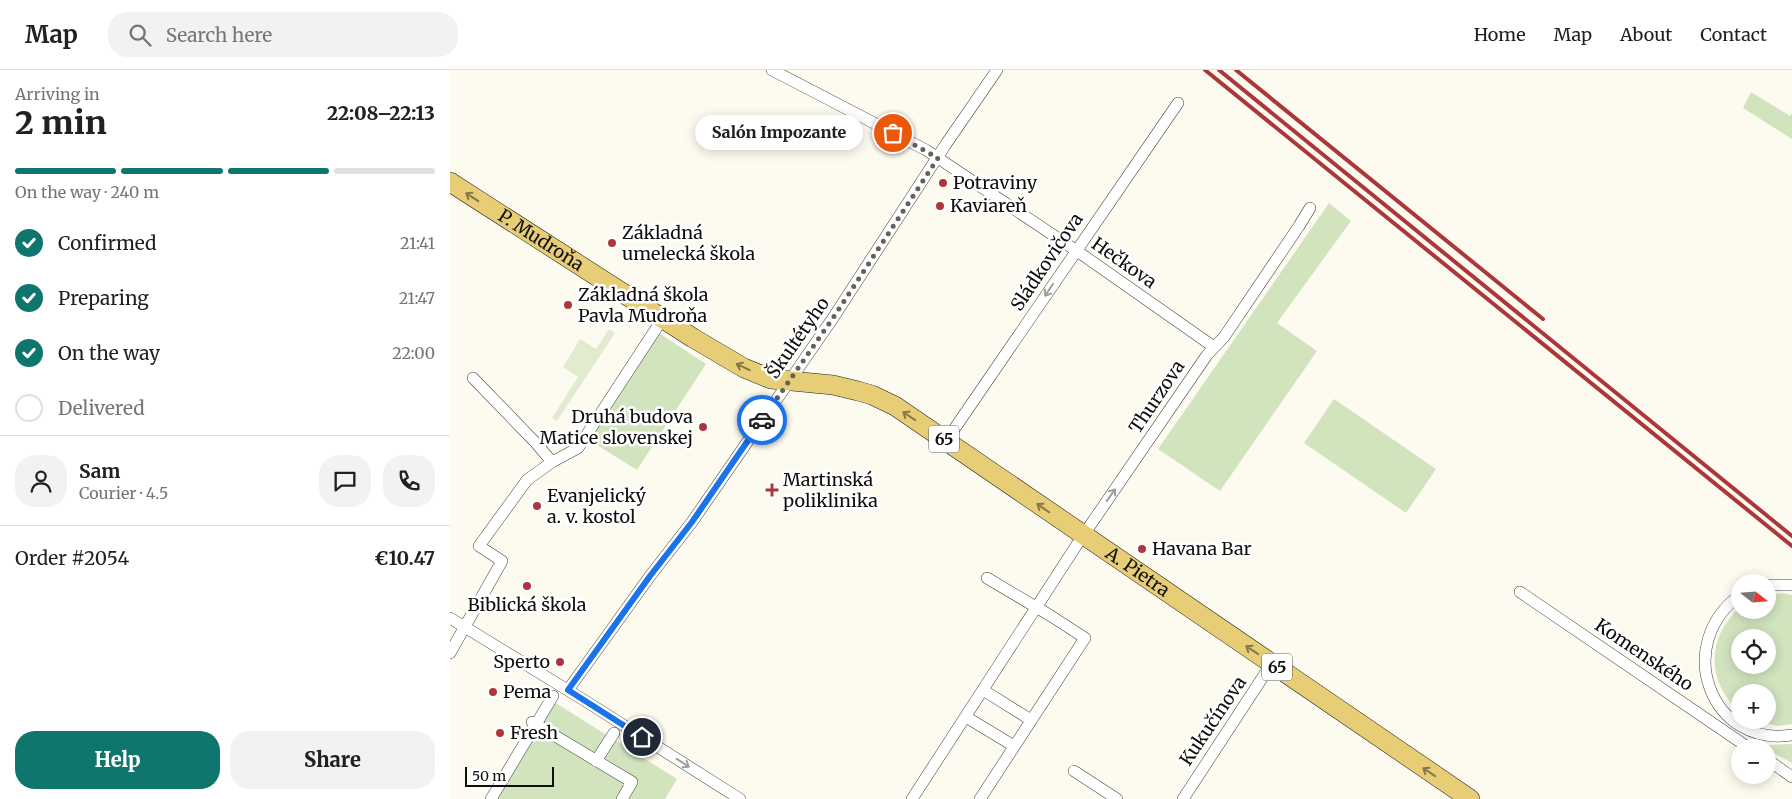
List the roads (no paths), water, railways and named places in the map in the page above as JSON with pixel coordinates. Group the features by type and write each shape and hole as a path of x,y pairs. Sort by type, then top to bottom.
{"main road":[{"name":"P. Mudroňa","path":"450,182 717,353 744,368 771,378 789,381"},
{"name":"A. Pietra","path":"789,381 833,385 872,395 895,406 1470,799"}],"street":[{"name":"Hečkova","path":"772,70 938,158 1077,251 1214,347"},
{"name":"Škultétyho","path":"568,690 650,576 692,522 833,318 996,71"},
{"name":"Sládkovičova","path":"946,441 1178,103"},
{"name":"Thurzova","path":"912,799 1084,535 1214,347 1224,337 1310,208"},
{"path":"450,653 502,561 479,546 527,480 552,462 578,448 663,318"},
{"path":"473,378 552,462"},
{"path":"980,799 1085,638 988,578"},
{"path":"1776,585 1792,585"},
{"name":"Komenského","path":"1520,592 1735,739"},
{"path":"1731,602 1718,616 1706,641 1704,655 1705,672 1709,688 1724,712 1745,727 1758,733 1772,736 1792,735"},
{"path":"450,618 740,799"},
{"name":"Kukučínova","path":"1182,799 1272,663"},
{"path":"983,690 1031,720"},
{"path":"492,799 534,723 553,696"},
{"path":"966,717 1014,746"},
{"path":"534,723 632,782 622,799"},
{"path":"596,761 614,733"},
{"path":"1776,766 1792,777"},
{"path":"1074,771 1116,799"}],"railway":[{"path":"1205,70 1792,546"},
{"path":"1219,70 1792,536"},
{"path":"1236,70 1543,319"}],"place":[{"name":"Salón Impozante","path":"893,133"},
{"name":"Potraviny","path":"943,183"},
{"name":"Kaviareň","path":"940,206"},
{"name":"Základná umelecká škola","path":"612,243"},
{"name":"Základná škola Pavla Mudroňa","path":"568,305"},
{"name":"Druhá budova Matice slovenskej","path":"703,427"},
{"name":"Martinská poliklinika","path":"772,490"},
{"name":"Evanjelický a. v. kostol","path":"537,506"},
{"name":"Havana Bar","path":"1142,549"},
{"name":"Biblická škola","path":"527,586"},
{"name":"Sperto","path":"560,662"},
{"name":"Pema","path":"493,692"},
{"name":"Fresh","path":"500,733"}]}
